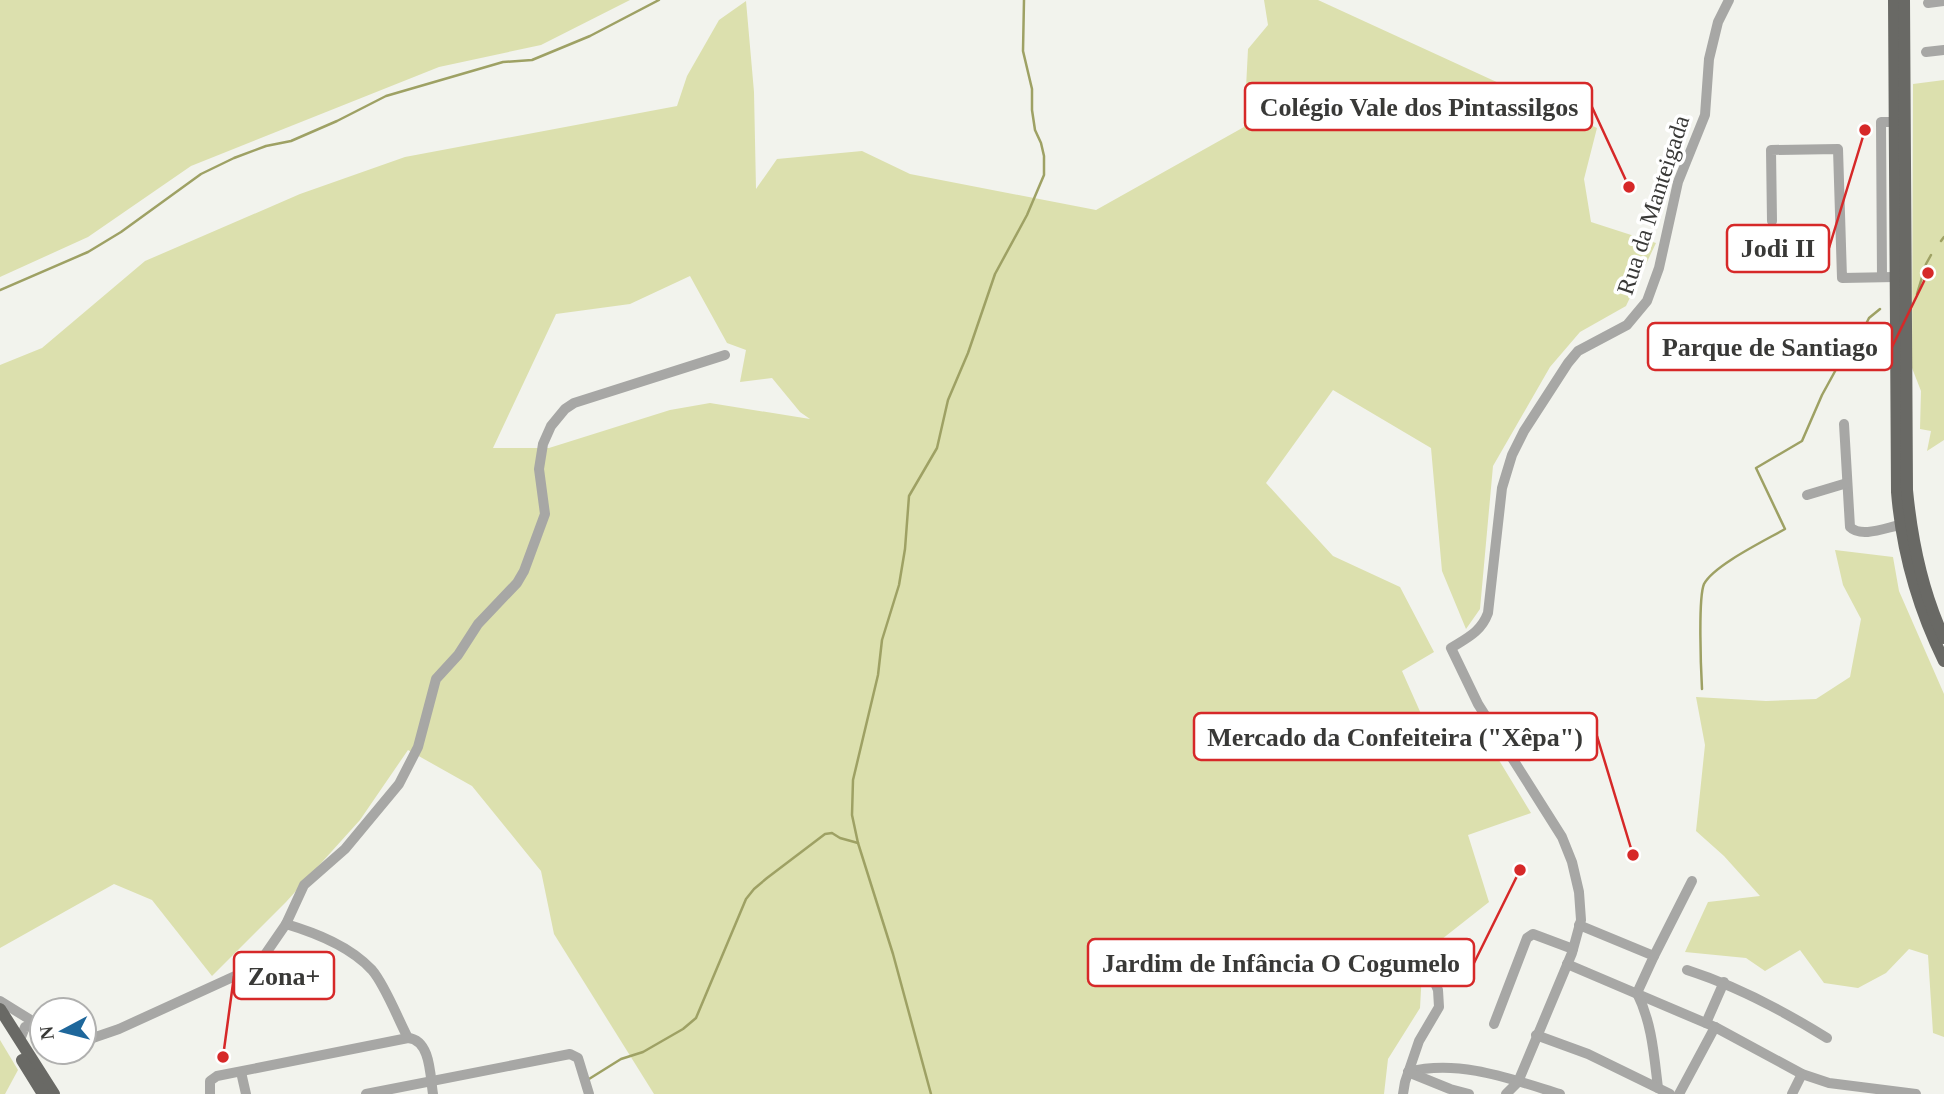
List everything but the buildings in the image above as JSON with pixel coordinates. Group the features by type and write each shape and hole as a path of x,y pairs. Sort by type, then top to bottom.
{"main road":[{"path":"1894,0 1894,122 1888,277 1899,525 1913,589 1944,661"},
{"path":"1904,0 1907,490 1916,556 1944,638"},
{"path":"0,1009 54,1094"},
{"path":"0,1024 43,1094"}],"street":[{"name":"Rua da Manteigada","path":"1579,925 1579,892 1572,862 1562,837 1478,704 1451,648 1477,632 1488,613 1502,488 1512,455 1524,431 1578,351 1626,325 1647,301 1659,268 1678,183 1705,115 1709,59 1718,22 1729,0"},
{"path":"1928,2 1944,1"},
{"path":"1926,52 1944,50"},
{"path":"1772,221 1771,150 1838,149 1842,278 1888,277"},
{"path":"98,1036 246,971 264,956 286,924 304,885 345,849 399,784 418,747 436,679 458,655 478,624 517,583 524,571 545,514 545,498 539,469 543,444 551,426 565,409 574,403 725,355"},
{"path":"1844,424 1849,523 1852,529 1861,532 1899,525"},
{"path":"1807,495 1847,483"},
{"path":"1658,1088 1648,1020 1637,993 1692,881"},
{"path":"286,924 331,941 356,956 373,972 408,1038"},
{"path":"1506,1094 1518,1082 1573,949 1579,925 1654,956"},
{"path":"1494,1024 1527,939 1533,934 1573,949"},
{"path":"1403,1094 1419,1041 1439,1007 1438,990 1428,967 1408,954"},
{"path":"1567,964 1711,1025 1802,1074 1829,1083 1916,1094"},
{"path":"1687,970 1724,982 1783,1011 1827,1038"},
{"path":"1679,1094 1711,1025 1724,982"},
{"path":"0,1001 26,1022 20,1040"},
{"path":"1536,1035 1588,1054 1670,1094"},
{"path":"210,1094 209,1085 212,1079 408,1038 414,1038 422,1044 433,1094"},
{"path":"366,1094 573,1054 580,1064 589,1094"},
{"path":"1408,1072 1433,1066 1463,1068 1560,1094"},
{"path":"1457,1091 1447,1082 1447,1076 1450,1072 1463,1068"},
{"path":"241,1072 246,1094"},
{"path":"1408,1072 1469,1094"},
{"path":"1792,1094 1802,1074"}],"green space":[{"path":"0,0 630,0 541,45 439,67 191,166 88,237 0,277"},
{"path":"1264,0 1318,0 1597,128 1584,179 1591,222 1656,243 1626,306 1580,332 1550,367 1493,466 1480,609 1466,629 1442,571 1431,448 1333,390 1266,483 1333,556 1400,587 1434,652 1402,671 1442,761 1488,742 1531,813 1468,835 1489,902 1423,954 1420,1008 1388,1059 1384,1094 654,1094 554,934 541,871 472,786 408,750 360,820 286,902 212,976 152,900 114,884 0,948 0,365 42,348 145,261 300,194 405,157 677,106 687,76 719,20 746,1 754,92 756,189 777,159 862,151 910,174 1096,210 1244,127 1248,49 1268,25","holes":["690,276 727,343 746,350 740,382 772,378 800,412 810,419 710,403 670,410 549,448 493,448 556,314 630,304"]},
{"path":"1944,80 1944,440 1927,451 1931,431 1920,429 1921,391 1912,368 1913,84"},
{"path":"1835,550 1893,557 1899,591 1944,694 1944,1037 1933,1033 1928,955 1909,949 1886,973 1858,988 1824,983 1800,950 1765,971 1746,958 1685,952 1708,902 1760,896 1724,856 1696,831 1705,745 1696,697 1766,701 1816,699 1850,677 1861,619 1843,585"},
{"path":"0,1040 18,1070 5,1094 0,1094"}],"waterway":[{"path":"0,290 88,252 121,232 201,174 234,158 266,146 291,141 386,96 503,62 532,60 590,36 659,0"},
{"path":"931,1094 893,954 858,843 852,815 853,780 878,675 882,640 899,585 909,496 937,448 948,400 968,353 995,274 1027,215 1044,175 1044,156 1035,130 1032,89 1023,51 1024,0"},
{"path":"1941,241 1944,237"},
{"path":"1917,294 1931,255"},
{"path":"1702,689 1700,619 1704,584 1729,561 1785,529 1756,468 1802,441 1839,364 1854,348 1869,318 1880,309"},
{"path":"589,1079 621,1059 643,1052 683,1029 696,1018 746,899 754,889 825,834 832,833 858,843"}],"place":[{"name":"Jodi II","path":"1865,130"},
{"name":"Colégio Vale dos Pintassilgos","path":"1629,187"},
{"name":"Parque de Santiago","path":"1928,273"},
{"name":"Mercado da Confeiteira (\"Xêpa\")","path":"1633,855"},
{"name":"Jardim de Infância O Cogumelo","path":"1520,870"},
{"name":"Zona+","path":"223,1057"}]}
